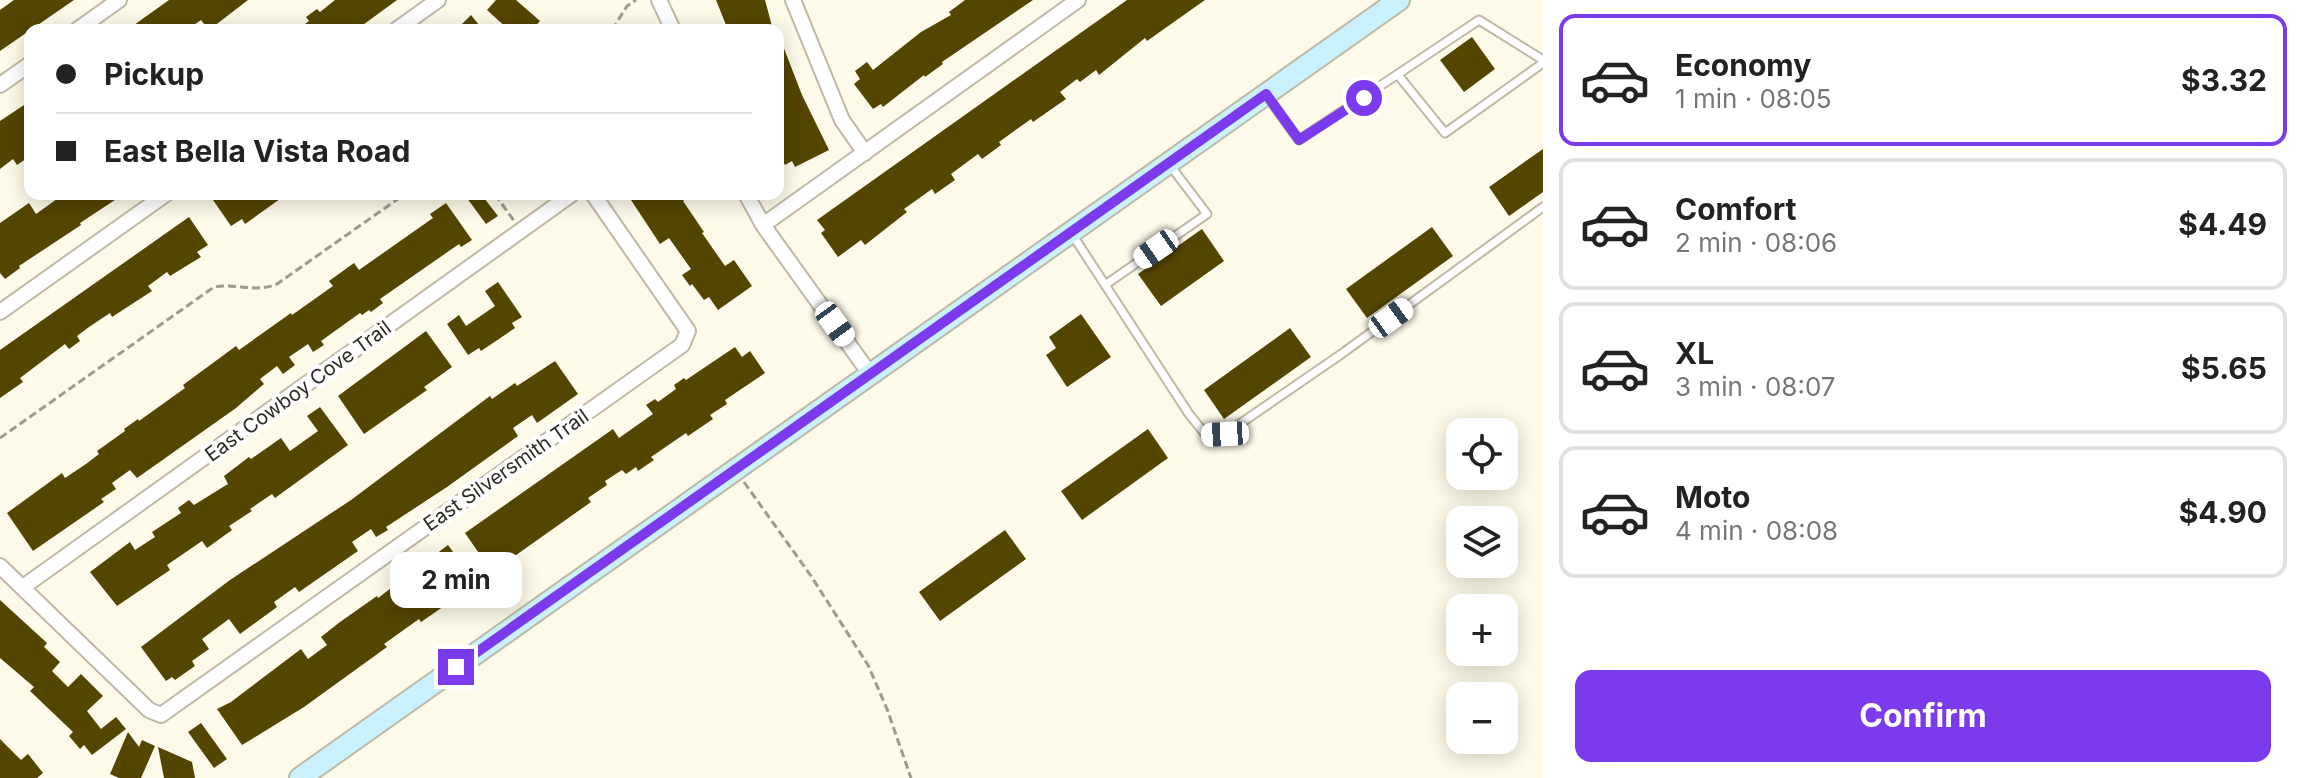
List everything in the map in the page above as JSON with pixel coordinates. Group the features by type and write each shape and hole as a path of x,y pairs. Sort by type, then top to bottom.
{"street":[{"path":"85,24 119,0"},
{"path":"404,24 438,0"},
{"path":"659,0 670,24"},
{"path":"793,0 842,120 865,153"},
{"path":"763,225 1078,0"},
{"path":"300,778 1399,0"},
{"path":"0,85 24,68"},
{"path":"0,312 158,200"},
{"name":"East Cowboy Cove Trail","path":"23,587 564,200"},
{"name":"East Silversmith Trail","path":"23,587 149,710 161,715 682,345 688,331 597,200"},
{"path":"749,200 763,225 870,374"},
{"path":"0,566 23,587"}],"lane":[{"path":"1266,94 1299,140 1479,20 1543,61 1445,133 1398,75"},
{"path":"1105,285 1207,214 1169,163"},
{"path":"1071,232 1189,414 1206,435 1225,434 1340,355 1543,207"}],"path":[{"path":"616,24 627,6 636,0"},
{"path":"0,438 214,287 226,285 258,289 277,284 396,200"},
{"path":"499,200 521,231"},
{"path":"735,470 811,576 868,665 911,778"}],"building":[{"path":"14,0 74,0 39,24 24,24 24,34 0,51 0,10"},
{"path":"169,0 248,0 217,24 204,24 201,20 195,24 135,24"},
{"path":"335,0 397,0 364,24 305,24 309,21 306,17 317,9 320,12"},
{"path":"496,0 516,0 540,21 537,24 502,24 487,10"},
{"path":"716,0 765,0 771,24 726,24"},
{"path":"965,0 1033,0 883,107 881,104 873,109 854,84 860,79 855,71 867,62 873,70 921,32 951,15 949,12"},
{"path":"1127,0 1205,0 1147,41 1145,38 1099,75 1096,70 1080,82 1077,79 1060,92 1066,99 1033,122 1031,119 999,142 1001,145 982,159 978,154 951,174 955,180 935,194 932,189 904,209 907,212 865,245 861,240 838,257 821,233 825,230 817,220"},
{"path":"471,15 478,24 462,24"},
{"path":"1472,37 1495,69 1464,92 1440,60"},
{"path":"784,48 829,150 795,167 792,161 785,165"},
{"path":"24,105 24,160 17,165 13,159 0,169 0,121"},
{"path":"1543,149 1543,192 1509,216 1489,187"},
{"path":"56,200 115,200 5,279 0,273 0,223 29,203 36,214"},
{"path":"213,200 279,200 245,224 242,219 231,226"},
{"path":"468,200 486,200 498,216 486,224"},
{"path":"631,200 684,200 725,266 734,260 752,286 718,310 709,297 704,300 682,275 691,269 669,238 660,244"},
{"path":"446,203 472,240 461,247 459,244 380,299 383,303 371,312 360,313 321,341 324,345 313,352 308,344 289,357 295,365 283,374 277,366 260,379 264,384 236,408 137,478 130,470 112,483 116,489 101,499 104,502 33,551 7,513 62,473 65,478 86,464 124,429 185,388 183,385 236,346 239,350 292,315 333,286 329,281 354,263 359,270 433,218 430,214"},
{"path":"189,217 208,245 197,252 201,257 170,276 167,272 148,286 152,291 112,317 110,313 89,327 77,336 80,341 69,349 65,344 20,378 23,382 0,398 0,350"},
{"path":"1432,227 1453,256 1367,318 1346,289"},
{"path":"1202,229 1224,261 1161,306 1138,274"},
{"path":"498,282 522,317 512,323 515,328 481,351 479,348 468,355 447,324 459,315 466,326 495,306 485,291"},
{"path":"1081,314 1111,357 1067,387 1046,355 1056,348 1049,337"},
{"path":"1290,328 1311,357 1224,419 1204,390"},
{"path":"426,331 452,367 424,387 427,390 364,434 338,396"},
{"path":"735,347 742,357 750,351 765,373 725,400 727,404 710,415 713,419 651,457 654,460 638,471 636,467 626,474 622,470 605,481 607,485 588,498 591,502 492,572 465,533 613,429 619,438 653,414 646,405 655,399 658,402 676,389 674,385"},
{"path":"555,361 578,394 537,423 532,415 513,428 518,436 386,527 388,530 376,537 371,529 352,542 358,551 299,592 295,587 274,602 277,607 240,634 229,619 202,639 209,649 192,661 195,666 175,680 172,677 166,681 141,647 230,580 351,500 490,396 492,399 515,383 517,386"},
{"path":"320,407 348,445 275,498 272,494 250,509 252,511 229,526 232,530 207,548 202,541 167,565 170,570 117,606 90,572 130,542 135,550 155,537 152,532 181,513 178,508 189,500 194,505 228,484 224,476 249,457 251,459 281,438 290,451 318,431 307,416"},
{"path":"1148,429 1168,458 1082,520 1061,491"},
{"path":"1005,530 1026,559 940,621 919,592"},
{"path":"448,545 476,584 384,644 387,647 304,707 242,745 217,709 231,702 301,649 308,659 327,645 321,637"},
{"path":"0,600 47,643 44,647 60,662 52,671 68,687 81,674 103,696 87,711 101,729 116,717 126,729 92,755 84,745 80,749 69,736 73,732 30,691 34,687 0,658"},
{"path":"201,723 227,759 214,768 188,732"},
{"path":"128,732 139,747 142,740 155,746 141,778 119,778 110,774"},
{"path":"0,739 21,760 28,754 43,773 37,778 0,778"},
{"path":"158,747 192,762 195,778 164,778"}],"route":[{"path":"456,667 1266,94 1299,140 1364,98"}]}
